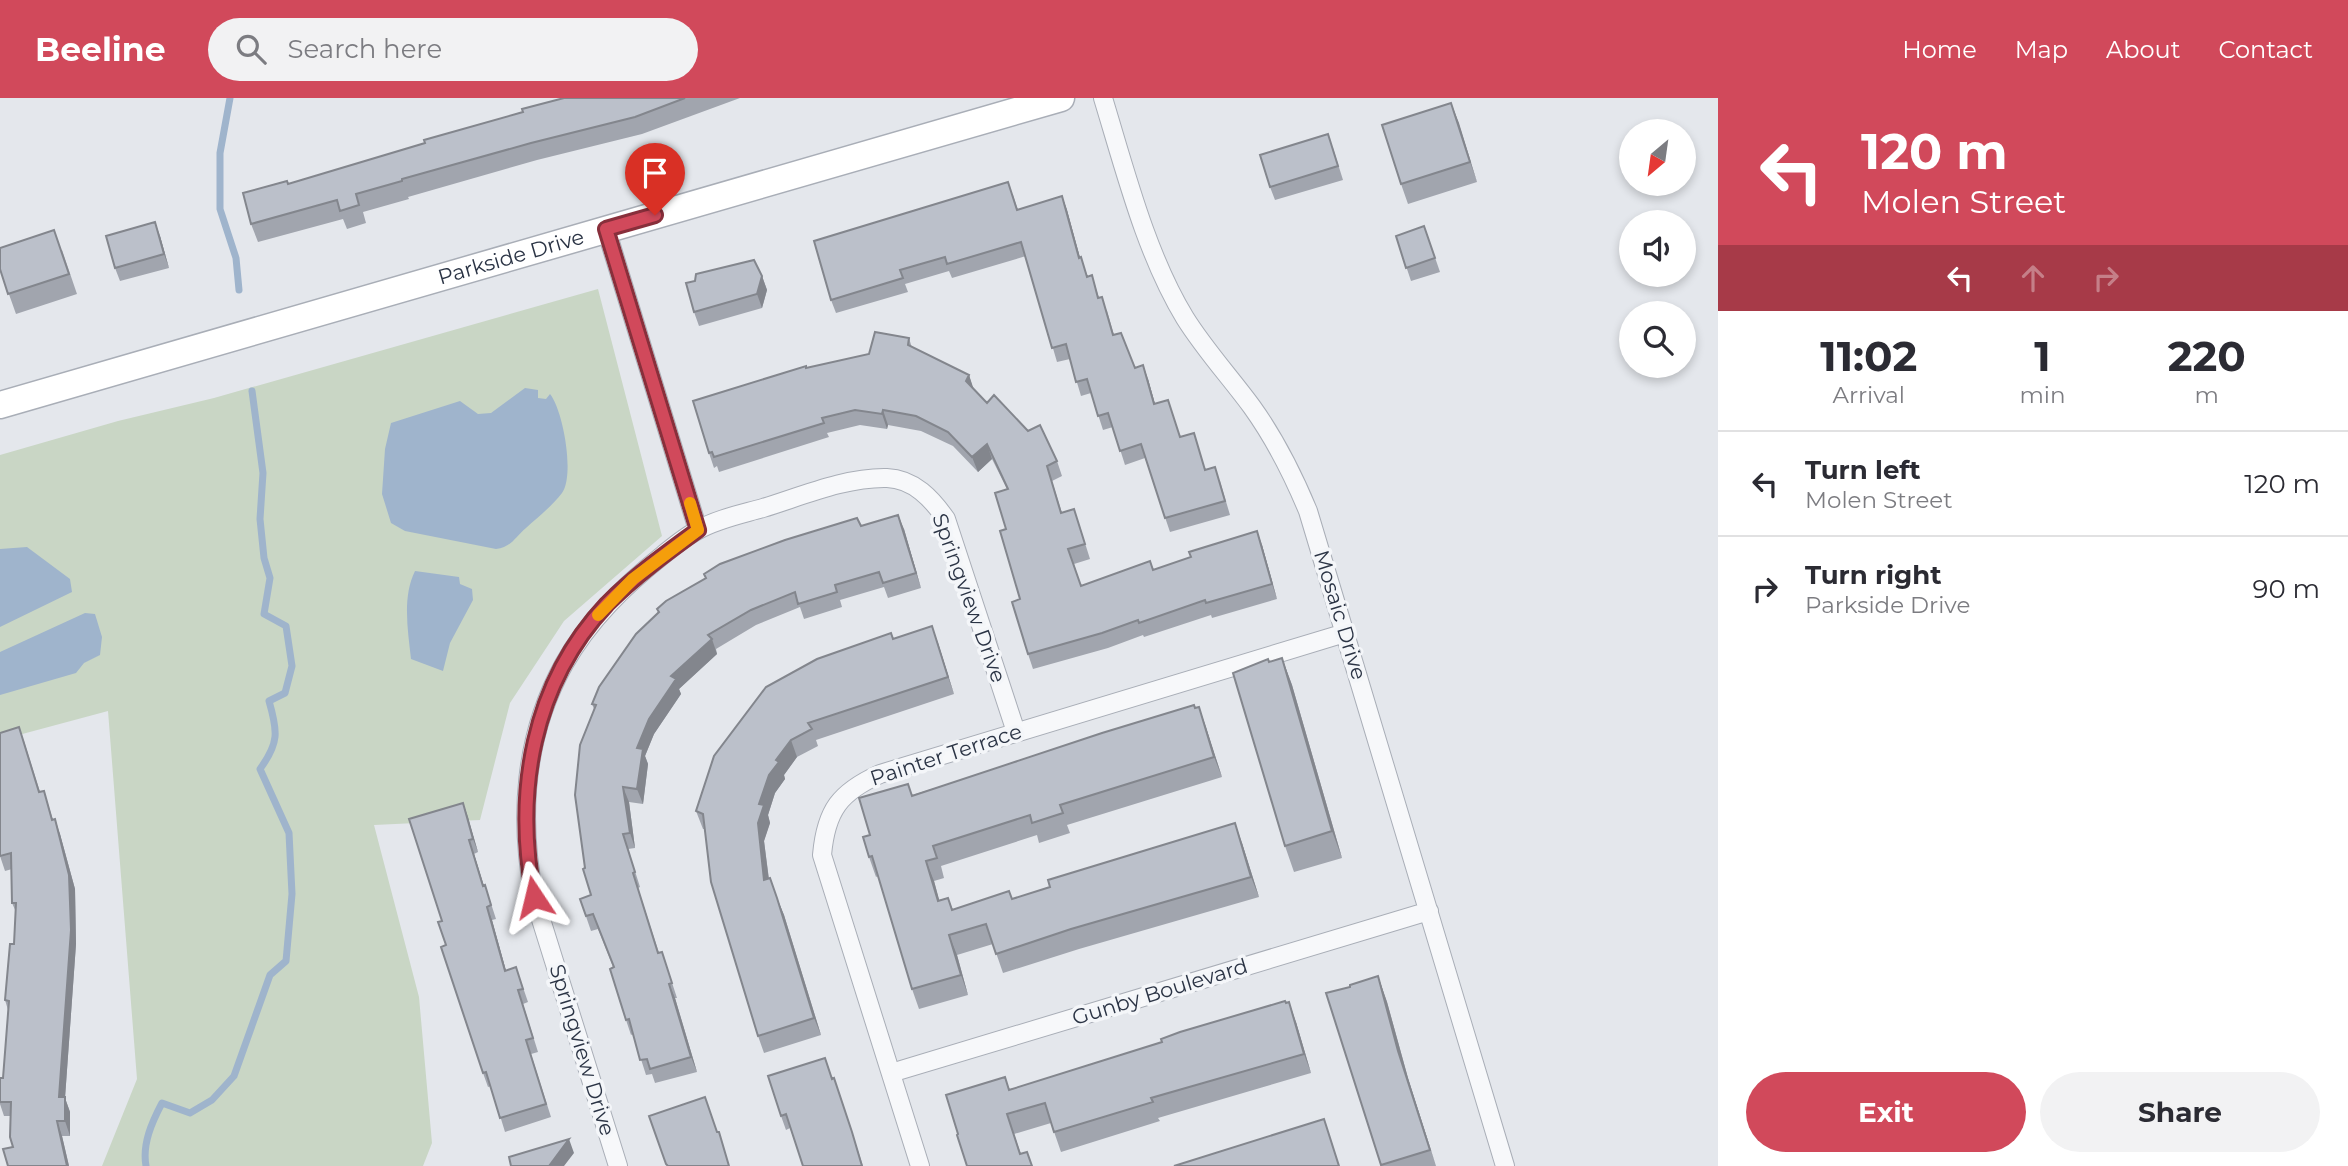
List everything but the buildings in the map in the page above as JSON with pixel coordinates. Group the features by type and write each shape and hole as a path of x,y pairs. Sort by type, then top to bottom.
{"main road":[{"name":"Parkside Drive","path":"0,405 1061,98"}],"street":[{"name":"Mosaic Drive","path":"1103,98 1166,284 1200,340 1254,409 1294,478 1319,543 1505,1166"},
{"path":"606,229 698,530"},
{"name":"Springview Drive","path":"618,1166 534,897 525,837 527,782 543,713 552,688 580,639 607,605 633,579 698,530 835,486 889,478 914,486 932,500 946,519 1016,732"},
{"name":"Painter Terrace","path":"920,1166 822,855 828,821 845,794 880,774 1345,633"},
{"name":"Gunby Boulevard","path":"891,1073 1429,911"}],"green space":[{"path":"598,289 662,536 564,621 510,703 480,820 374,825 419,997 432,1143 423,1166 102,1166 137,1079 108,711 0,740 0,455 118,421 214,398"}],"water":[{"path":"525,388 538,390 538,398 546,399 550,394 563,428 567,458 566,484 554,502 510,544 496,549 405,531 391,523 382,494 385,449 391,423 460,401 478,414 491,413"},
{"path":"27,547 70,579 72,592 0,627 0,549"},
{"path":"415,571 459,577 460,584 472,589 473,600 450,643 443,671 411,659 407,603"},
{"path":"85,613 95,614 102,637 100,655 84,663 76,673 0,695 0,652"}],"waterway":[{"path":"230,98 220,153 220,209 236,258 239,290"},
{"path":"146,1166 151,1125 162,1103 190,1113 212,1100 234,1076 270,975 286,961 292,894 289,833 260,769 271,752 275,737 269,701 285,693 292,666 286,626 264,614 270,578 264,558 260,519 263,473 252,391"}],"slow traffic":[{"path":"598,615 633,579 698,530 690,503"}],"route":[{"path":"534,897 525,837 527,782 543,713 552,688 592,621 633,579 698,530 606,229 655,215"}]}
